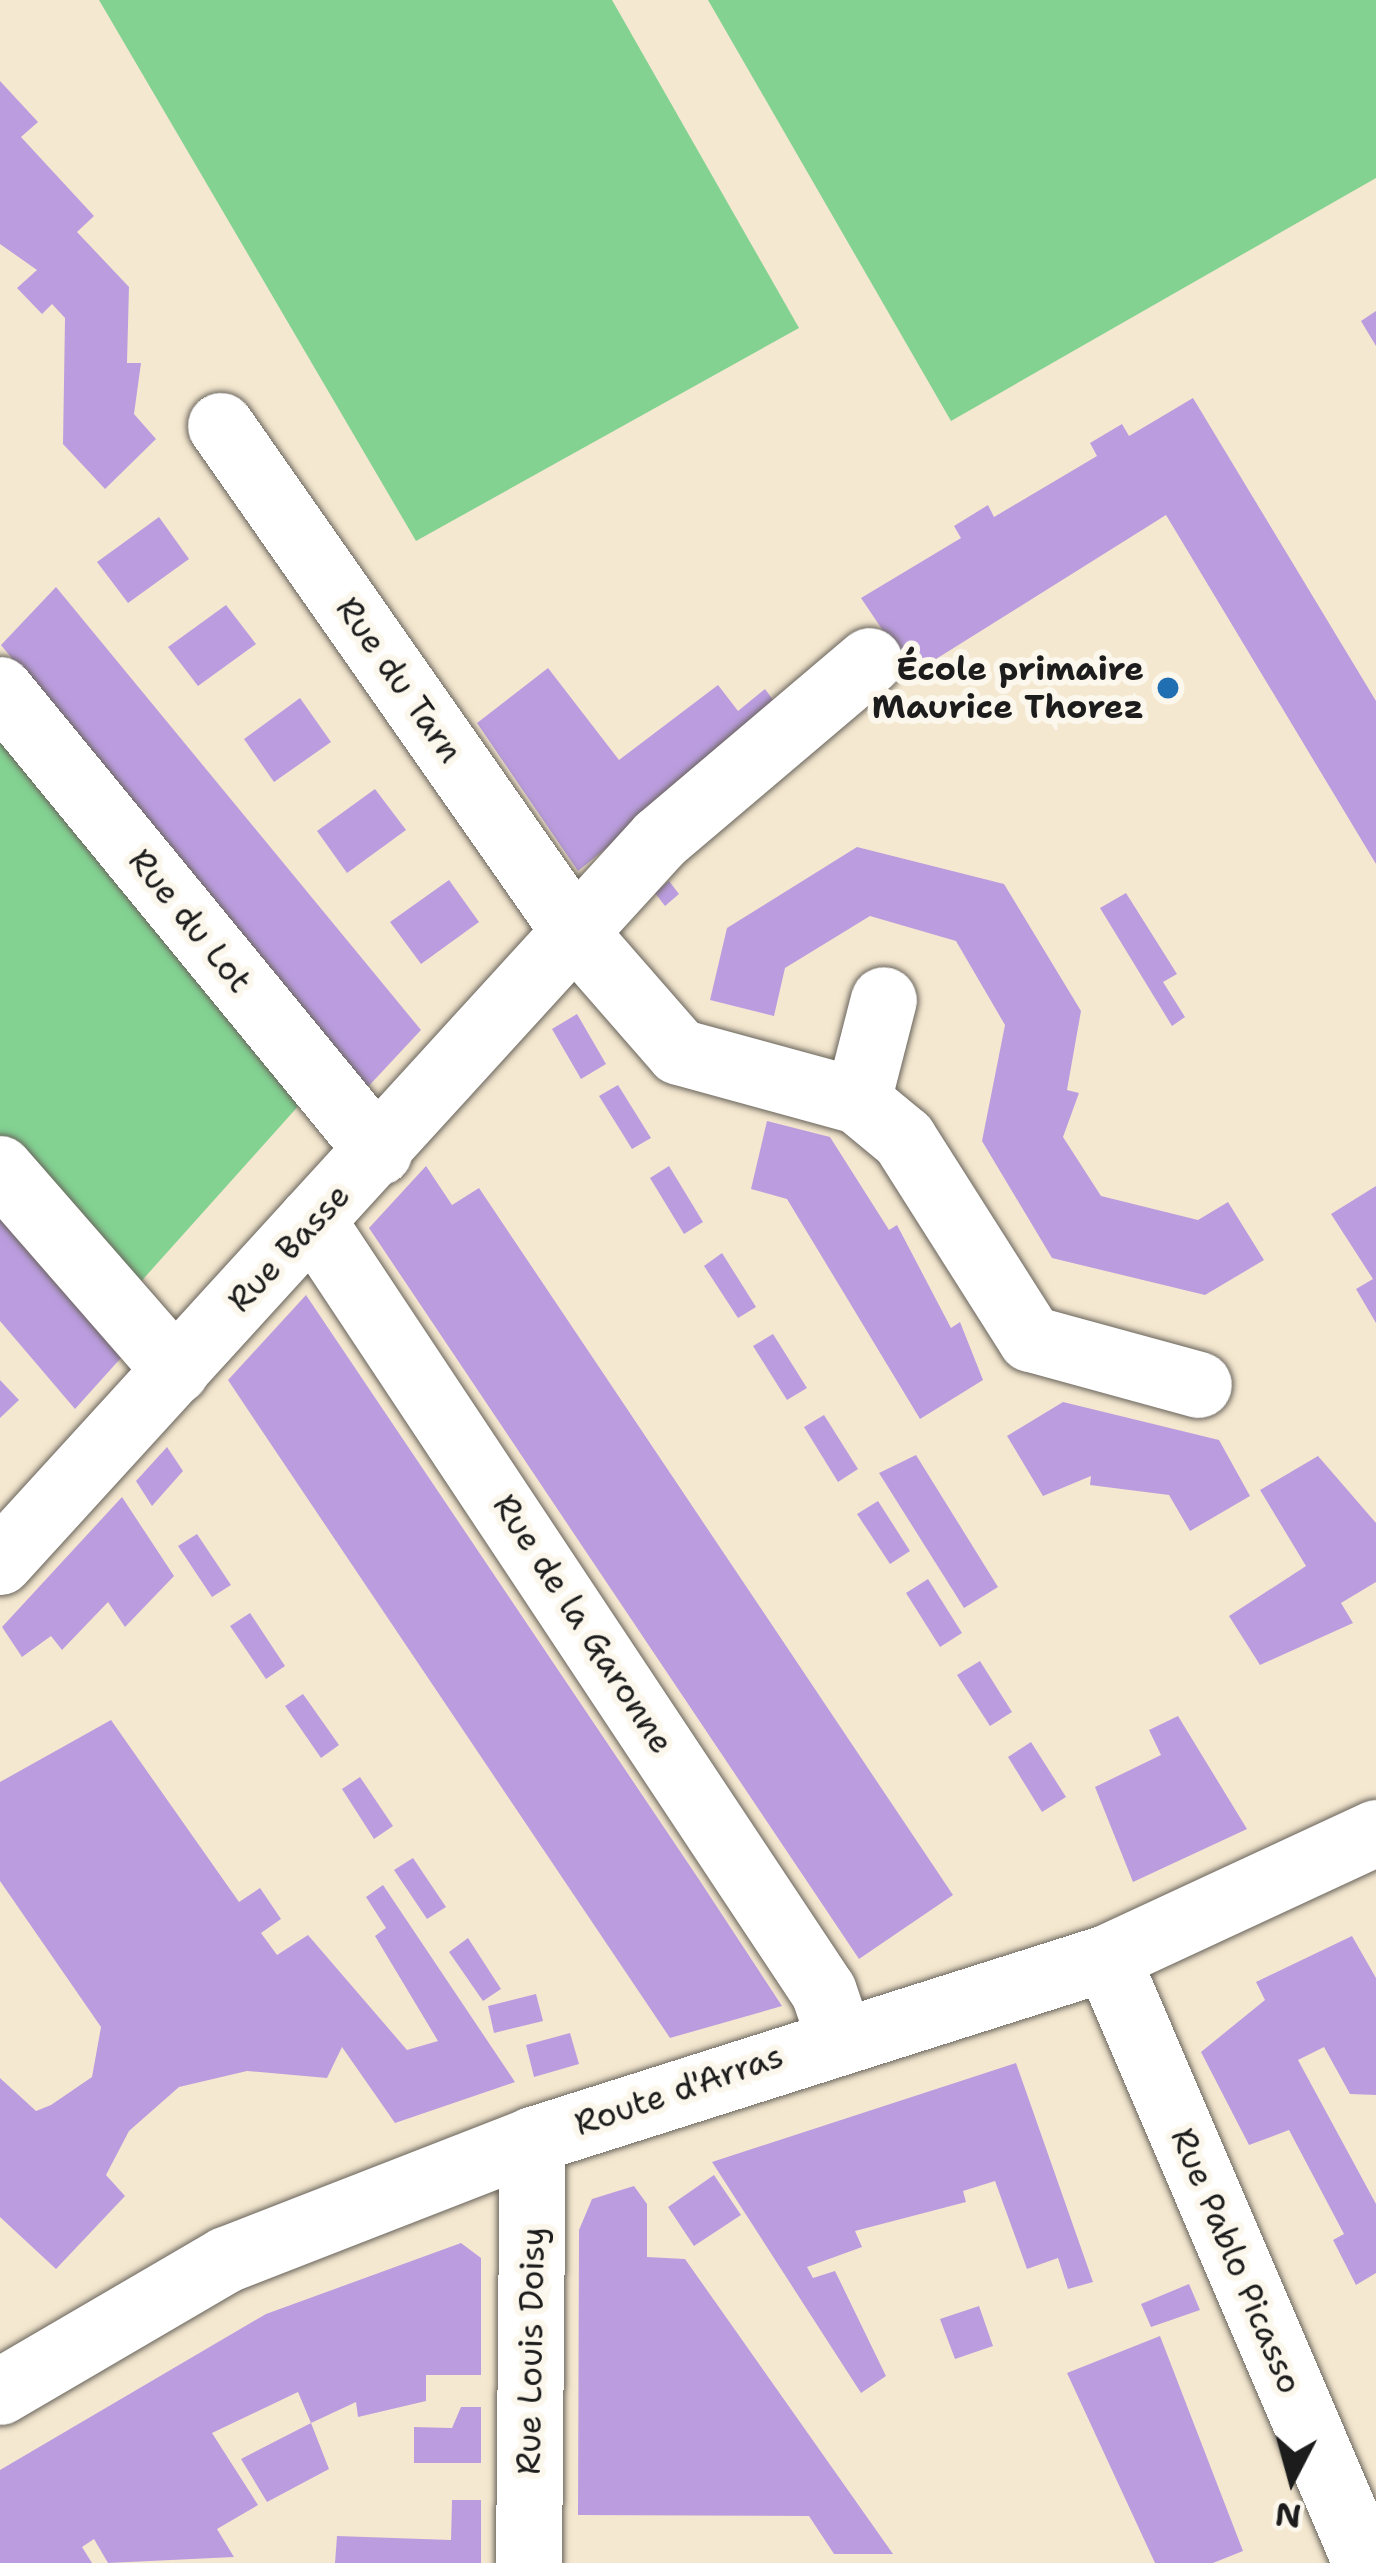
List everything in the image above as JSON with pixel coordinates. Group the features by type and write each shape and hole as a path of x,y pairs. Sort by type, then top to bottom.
{"street":[{"name":"Rue du Tarn","path":"221,426 577,935 679,1052 858,1101"},
{"name":"Rue Basse","path":"1,1559 380,1152 660,839 870,662"},
{"name":"Rue du Lot","path":"0,690 380,1152"},
{"path":"884,1000 858,1101 904,1139 1031,1339 1199,1385"},
{"path":"0,1169 176,1371"},
{"name":"Rue de la Garonne","path":"313,1220 824,1992 839,2036"},
{"name":"Route d'Arras","path":"1,2388 226,2260 532,2140 839,2036 1107,1958 1376,1833"},
{"name":"Rue Pablo Picasso","path":"1107,1958 1366,2563"},
{"name":"Rue Louis Doisy","path":"529,2563 532,2140"}],"green space":[{"path":"99,0 612,0 799,328 416,541"},
{"path":"708,0 1376,0 1376,178 951,421"},
{"path":"0,724 301,1103 128,1296 0,1148"}],"building":[{"path":"0,81 38,122 21,137 94,216 77,232 129,287 127,363 141,363 134,414 156,439 105,489 63,444 65,318 52,304 42,314 17,288 37,270 0,244"},
{"path":"1376,311 1376,346 1361,321"},
{"path":"1193,398 1376,701 1376,864 1166,515 912,674 861,598 961,538 954,526 988,505 994,517 1097,456 1090,443 1122,424 1129,436"},
{"path":"159,517 189,559 128,603 97,562"},
{"path":"56,587 421,1030 365,1090 1,645"},
{"path":"226,605 256,644 198,686 168,647"},
{"path":"548,668 619,760 718,685 738,711 765,689 779,708 578,871 477,723"},
{"path":"300,698 331,742 274,782 244,739"},
{"path":"375,789 406,830 347,873 317,831"},
{"path":"857,847 1004,884 1081,1011 1067,1090 1079,1093 1063,1137 1101,1196 1198,1220 1228,1202 1264,1260 1205,1295 1052,1258 982,1141 1005,1025 956,941 870,916 785,968 774,1016 710,1000 727,928"},
{"path":"449,880 479,922 421,964 390,922"},
{"path":"669,881 679,894 665,906 655,893"},
{"path":"1126,893 1177,974 1163,982 1185,1017 1172,1026 1100,908"},
{"path":"577,1014 606,1064 581,1079 552,1029"},
{"path":"618,1085 651,1138 632,1149 599,1096"},
{"path":"767,1121 830,1137 889,1230 897,1225 951,1328 960,1322 983,1380 920,1419 787,1199 751,1189"},
{"path":"426,1166 452,1205 479,1188 953,1895 859,1959 369,1228"},
{"path":"669,1166 703,1222 684,1234 650,1178"},
{"path":"1376,1186 1376,1323 1356,1289 1373,1279 1331,1214"},
{"path":"0,1198 129,1349 75,1409 0,1321"},
{"path":"722,1253 756,1307 738,1318 704,1266"},
{"path":"306,1295 782,2006 670,2038 252,1416 228,1380"},
{"path":"773,1334 807,1388 787,1400 753,1346"},
{"path":"0,1380 19,1400 0,1418"},
{"path":"1063,1402 1219,1440 1250,1496 1190,1531 1169,1495 1090,1485 1091,1476 1043,1496 1007,1436"},
{"path":"824,1415 858,1469 838,1482 804,1427"},
{"path":"167,1447 183,1471 152,1506 136,1481"},
{"path":"916,1455 998,1587 964,1608 879,1473"},
{"path":"1318,1456 1376,1523 1376,1582 1341,1603 1353,1623 1260,1665 1229,1616 1306,1566 1260,1490"},
{"path":"122,1497 174,1576 125,1627 108,1602 62,1650 51,1636 22,1657 2,1627"},
{"path":"878,1501 910,1551 890,1564 857,1514"},
{"path":"197,1534 231,1585 212,1597 178,1546"},
{"path":"928,1579 962,1633 940,1647 906,1593"},
{"path":"250,1613 285,1666 266,1679 230,1626"},
{"path":"980,1661 1012,1712 990,1726 957,1675"},
{"path":"303,1694 339,1745 321,1758 285,1706"},
{"path":"1178,1716 1247,1829 1133,1882 1095,1787 1161,1755 1149,1730"},
{"path":"111,1720 239,1902 260,1888 281,1919 261,1933 277,1955 308,1935 407,2050 438,2041 375,1936 386,1928 366,1897 383,1885 515,2082 395,2123 342,2047 327,2078 247,2071 179,2087 129,2131 106,2175 125,2196 56,2269 0,2217 0,2078 36,2111 51,2105 92,2077 101,2027 0,1881 0,1782"},
{"path":"1031,1742 1066,1797 1042,1812 1008,1757"},
{"path":"360,1777 393,1826 374,1839 342,1789"},
{"path":"413,1858 446,1907 427,1919 394,1870"},
{"path":"1352,1936 1376,1978 1376,2095 1350,2094 1324,2047 1298,2060 1376,2204 1376,2273 1356,2285 1333,2240 1344,2234 1289,2130 1249,2145 1201,2052 1265,2000 1256,1982"},
{"path":"468,1938 501,1989 483,2001 449,1952"},
{"path":"536,1994 543,2021 494,2033 488,2006"},
{"path":"570,2033 579,2064 534,2077 526,2045"},
{"path":"1016,2063 1093,2282 1068,2289 1058,2258 1027,2269 995,2181 963,2191 966,2202 855,2231 862,2247 807,2267 813,2278 835,2271 886,2376 861,2393 712,2162"},
{"path":"714,2175 741,2215 694,2246 668,2207"},
{"path":"634,2186 647,2204 647,2257 685,2259 893,2554 834,2554 809,2516 578,2515 579,2230 592,2199"},
{"path":"461,2243 481,2258 481,2375 426,2375 426,2401 358,2417 356,2402 311,2423 298,2392 212,2433 258,2505 217,2529 234,2557 108,2563 94,2539 82,2547 92,2563 0,2563 0,2470 266,2314"},
{"path":"1189,2284 1200,2310 1151,2327 1141,2304"},
{"path":"979,2306 993,2346 955,2359 940,2319"},
{"path":"1160,2336 1243,2551 1213,2563 1155,2563 1067,2373"},
{"path":"461,2407 481,2407 481,2463 414,2463 414,2427 452,2428"},
{"path":"311,2423 329,2469 267,2502 241,2459"},
{"path":"452,2500 481,2500 481,2563 335,2563 337,2536 451,2540"}],"place":[{"name":"École primaire Maurice Thorez","path":"1168,688"}]}
